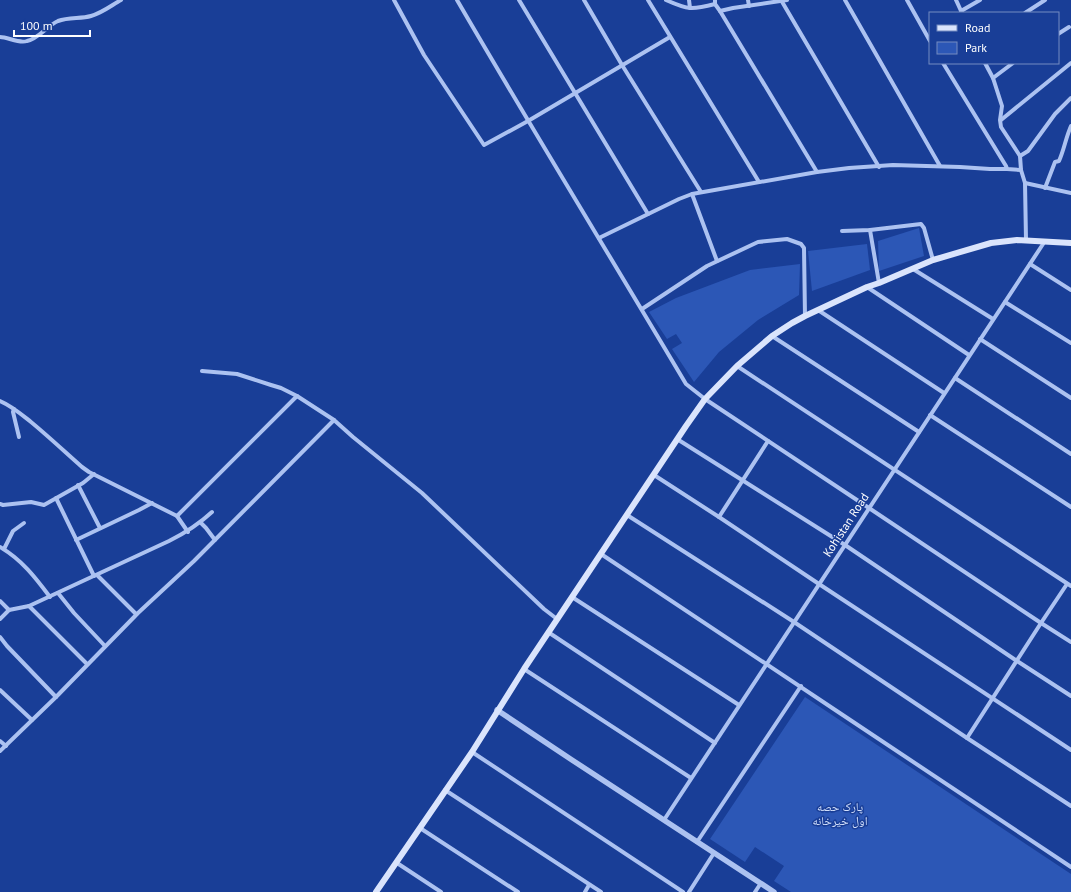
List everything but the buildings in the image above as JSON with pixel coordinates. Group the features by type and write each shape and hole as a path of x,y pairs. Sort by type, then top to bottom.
{"main road":[{"path":"376,892 472,752 497,710 548,632 677,439 705,400 737,366 772,336 792,323 867,287 933,260 991,243 1026,240 1071,243"}],"street":[{"path":"0,37 24,42 28,41 64,19 98,14 121,0"},
{"path":"394,0 424,55 484,146 670,37"},
{"path":"457,0 686,384 705,400 1040,623 1071,642"},
{"path":"519,0 648,214"},
{"path":"584,0 622,65 701,192"},
{"path":"648,0 759,182"},
{"path":"666,0 681,7 696,9 715,2 817,172"},
{"path":"689,0 690,8"},
{"path":"748,0 749,6"},
{"path":"781,0 879,167"},
{"path":"720,11 787,0"},
{"path":"845,0 940,166"},
{"path":"907,0 929,39"},
{"path":"956,0 961,12 980,0"},
{"path":"1027,12 1045,0"},
{"path":"1059,33 1068,27"},
{"path":"1000,120 1071,63"},
{"path":"944,64 1007,169"},
{"path":"986,64 993,78 1002,106 1000,120 1001,127 1020,156 1021,170 1025,183 1026,240"},
{"path":"993,78 1012,64"},
{"path":"1020,156 1028,150 1055,114 1071,98"},
{"path":"1045,188 1055,162 1059,161 1064,151 1071,126"},
{"path":"600,238 692,194 817,172 893,165 1021,170"},
{"path":"1025,183 1071,193"},
{"path":"692,194 717,261"},
{"path":"842,231 870,230 921,224 924,228 933,260"},
{"path":"870,230 879,283"},
{"path":"642,309 717,261 758,242 787,239 801,244 804,248 805,316"},
{"name":"Kohistan Road","path":"664,820 1045,241"},
{"path":"1030,264 1071,290"},
{"path":"913,269 993,319"},
{"path":"867,287 969,355"},
{"path":"1005,302 1071,343"},
{"path":"818,310 944,393"},
{"path":"772,336 919,432"},
{"path":"980,339 1071,398"},
{"path":"737,366 1069,585 1040,623 967,738"},
{"path":"202,371 237,374 281,388 297,396 334,420 422,492 557,620"},
{"path":"955,378 1071,454"},
{"path":"176,516 297,396"},
{"path":"0,401 14,409 39,429 82,467 173,514 188,532"},
{"path":"14,409 13,412 19,437"},
{"path":"930,415 1071,507"},
{"path":"0,751 56,697 136,614 216,540 334,420"},
{"path":"677,439 845,545 1071,696"},
{"path":"719,517 768,441"},
{"path":"0,504 31,502 44,505 94,474"},
{"path":"654,475 1071,750"},
{"path":"78,485 100,528"},
{"path":"56,498 95,575 136,614"},
{"path":"76,540 152,503"},
{"path":"0,619 9,610 29,606 50,597 188,532 201,523 212,512"},
{"path":"627,515 794,622 1071,806"},
{"path":"24,523 14,531 2,548 19,560 39,582 50,597"},
{"path":"201,523 216,540"},
{"path":"601,554 1071,867"},
{"path":"58,593 74,614 105,646"},
{"path":"572,596 739,706"},
{"path":"0,601 9,610"},
{"path":"29,606 87,664"},
{"path":"548,632 715,742"},
{"path":"0,637 56,697"},
{"path":"524,669 691,778"},
{"path":"697,842 801,686"},
{"path":"0,690 32,720"},
{"path":"497,710 774,892"},
{"path":"0,741 6,746"},
{"path":"472,752 679,891"},
{"path":"446,790 601,892"},
{"path":"420,828 518,892"},
{"path":"689,892 714,852"},
{"path":"397,863 441,892"},
{"path":"755,892 761,884"},
{"path":"585,892 590,885"}],"green space":[{"path":"919,228 924,256 879,271 878,241"},
{"path":"867,244 870,270 812,291 808,251"},
{"path":"800,264 799,295 758,320 719,352 694,382 672,349 682,343 676,334 667,339 649,312 676,298 750,270"},
{"name":"پارک حصه اول خیرخانه","path":"805,697 1071,874 1071,892 791,892 774,881 784,866 755,847 745,862 710,839"}]}
